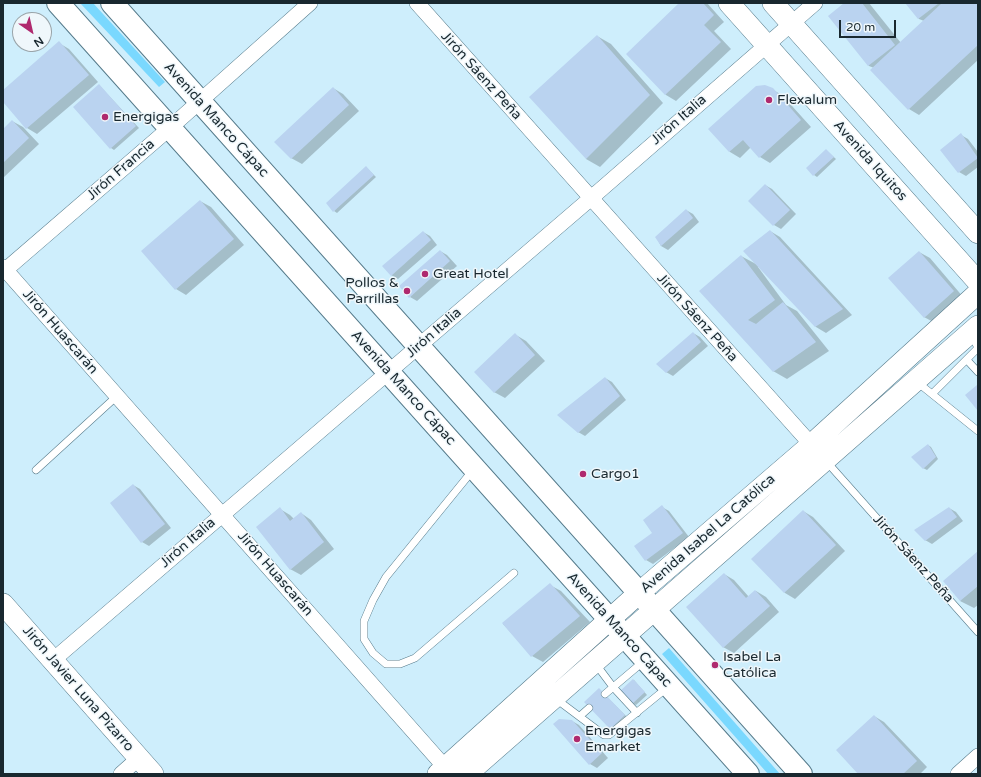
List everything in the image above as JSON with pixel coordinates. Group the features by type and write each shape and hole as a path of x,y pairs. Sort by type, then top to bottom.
{"main road":[{"name":"Avenida Manco Cápac","path":"58,3 748,774"},
{"name":"Avenida Manco Cápac","path":"112,3 801,774"}],"street":[{"name":"Jirón Francia","path":"4,269 171,128 199,101 310,3"},
{"name":"Jirón Sáenz Peña","path":"417,3 590,199 818,452"},
{"name":"Avenida Iquitos","path":"729,3 978,282"},
{"path":"773,3 978,233"},
{"name":"Jirón Italia","path":"52,660 590,199 814,3"},
{"name":"Jirón Huascarán","path":"4,269 222,514 445,772"},
{"name":"Avenida Isabel La Católica","path":"445,772 618,627 654,609 818,452 978,294"},
{"name":"Avenida Isabel La Católica","path":"467,774 594,662 639,593 818,452 916,380 976,339"},
{"name":"Jirón Javier Luna Pizarro","path":"3,604 153,774"},
{"path":"958,774 978,756"},
{"path":"121,774 139,758"}],"lane":[{"path":"933,393 967,360 976,339"},
{"path":"967,360 978,372"},
{"path":"916,380 978,430"},
{"path":"36,470 117,396"},
{"name":"Jirón Sáenz Peña","path":"818,452 978,632"},
{"path":"475,468 386,577 373,600 364,621 364,639 373,654 386,664 400,664 415,658 514,573"},
{"path":"605,694 646,659"},
{"path":"594,662 613,687 637,713"},
{"path":"554,698 604,735 609,735 670,686"},
{"path":"580,716 589,708"}],"shaded area":[{"path":"80,3 93,3 165,82 159,87"},
{"path":"669,648 780,774 768,774 662,654"}],"building":[{"path":"679,3 703,3 714,15 704,25 721,42 665,95 626,54"},
{"path":"844,3 862,3 895,45 868,66 828,16"},
{"path":"905,3 939,3 918,19"},
{"path":"942,3 978,3 978,45 908,110 870,70"},
{"path":"597,35 650,95 586,159 529,97"},
{"path":"59,41 89,75 26,129 3,102 3,90 46,52 52,52 52,47"},
{"name":"Energigas","path":"99,84 136,126 110,149 73,107"},
{"path":"765,85 773,88 801,120 759,158 743,140 729,152 708,129 756,86"},
{"path":"333,87 349,105 291,159 274,142"},
{"path":"12,120 29,138 3,163 3,129"},
{"path":"961,133 978,158 958,173 940,150"},
{"path":"826,149 834,157 813,176 806,168"},
{"path":"366,166 374,175 333,212 326,203"},
{"path":"765,184 790,210 773,226 748,201"},
{"path":"200,200 234,239 175,290 141,251"},
{"path":"686,209 693,218 661,246 655,237"},
{"path":"770,230 843,309 815,327 743,251"},
{"path":"423,231 431,240 391,276 382,266"},
{"name":"Great Hotel","path":"440,250 450,261 409,298 399,286"},
{"path":"919,251 954,291 924,318 888,278"},
{"path":"741,255 775,300 748,320 756,324 783,302 816,342 773,372 699,291"},
{"path":"693,332 701,342 666,373 656,364"},
{"path":"515,333 535,355 494,393 474,372"},
{"path":"605,377 620,396 578,433 557,415"},
{"path":"977,385 978,386 978,411 965,395"},
{"path":"928,444 936,457 923,469 911,457"},
{"path":"133,484 165,524 141,543 110,503"},
{"path":"662,505 683,533 645,561 634,546 652,533 643,520"},
{"path":"280,507 290,521 301,512 324,542 290,570 256,527"},
{"path":"949,507 957,517 925,541 914,530"},
{"path":"803,510 836,545 784,593 751,559"},
{"path":"978,551 978,586 960,601 943,581"},
{"path":"724,573 746,598 755,590 770,606 723,648 686,607"},
{"path":"550,583 580,616 531,657 502,623"},
{"path":"633,679 645,692 632,704 620,691"},
{"path":"599,688 625,715 610,729 584,702"},
{"path":"874,715 917,761 903,774 858,774 836,750"},
{"name":"Energigas Emarket","path":"559,719 572,720 602,753 589,765 553,724"}],"place":[{"name":"Flexalum","path":"769,100"},
{"name":"Energigas","path":"105,117"},
{"name":"Great Hotel","path":"425,274"},
{"name":"Pollos & Parrillas","path":"407,291"},
{"name":"Cargo1","path":"583,474"},
{"name":"Isabel La Católica","path":"715,665"},
{"name":"Energigas Emarket","path":"577,739"}]}
